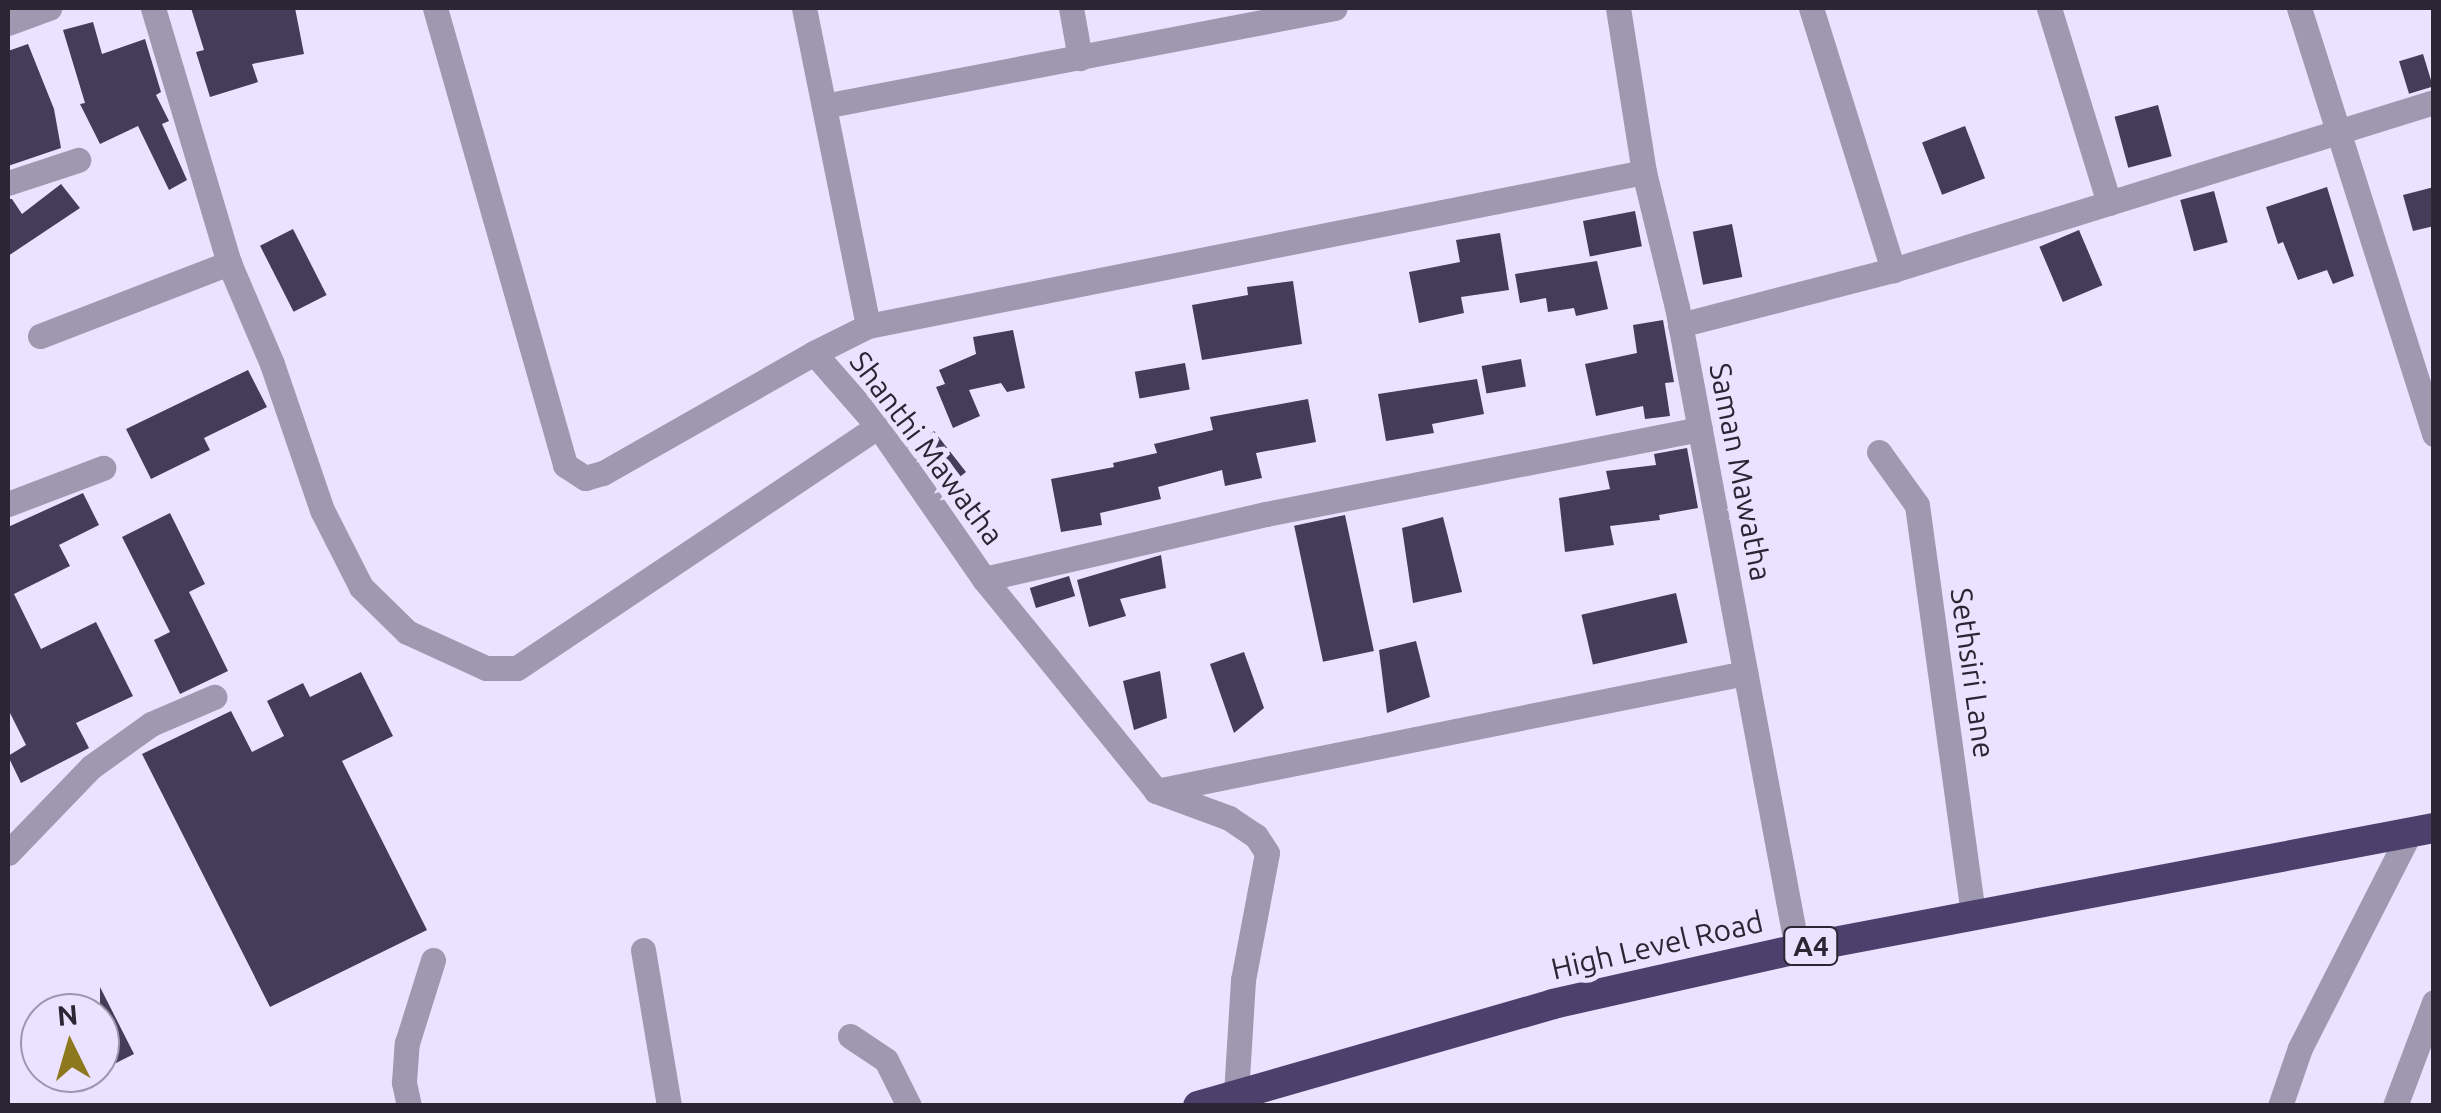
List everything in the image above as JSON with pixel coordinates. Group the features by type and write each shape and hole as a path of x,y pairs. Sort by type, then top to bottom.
{"highway":[{"name":"High Level Road","path":"1198,1106 1554,1004 1797,949 2421,831"}],"street":[{"path":"8,23 50,8"},
{"path":"153,8 228,263 272,364 322,510 361,587 407,632 486,668 516,668 878,426"},
{"name":"Shanthi Mawatha","path":"435,8 566,466 585,478 603,473 814,353 878,426 984,578 1156,792"},
{"path":"804,8 868,326"},
{"path":"1071,8 1080,58"},
{"path":"824,106 1335,8"},
{"name":"Saman Mawatha","path":"1618,8 1644,172 1680,324 1797,949"},
{"path":"1811,8 1894,270"},
{"path":"2049,8 2109,203"},
{"path":"2299,8 2434,434"},
{"path":"1680,324 1894,270 2434,102"},
{"path":"8,183 78,160"},
{"path":"814,353 868,326 1644,172"},
{"path":"40,336 228,263"},
{"path":"984,578 1266,514 1700,429"},
{"name":"Sethsiri Lane","path":"1879,452 1917,504 1973,914"},
{"path":"8,504 102,468"},
{"path":"1156,792 1746,673"},
{"path":"8,853 91,766 150,724 214,697"},
{"path":"1156,792 1230,818 1256,836 1267,852 1243,980 1236,1093"},
{"path":"2280,1106 2300,1048 2421,831"},
{"path":"644,950 669,1106"},
{"path":"409,1106 404,1082 407,1043 433,960"},
{"path":"2395,1106 2434,1002"},
{"path":"850,1036 886,1060 909,1106"}],"building":[{"path":"191,8 295,8 304,54 252,64 258,82 210,97 196,52 204,50"},
{"path":"93,22 102,54 145,39 161,92 156,95 169,121 162,124 187,180 169,190 138,126 100,144 80,104 85,103 63,30"},
{"path":"28,44 54,109 61,148 8,166 8,51"},
{"path":"2423,54 2433,87 2409,94 2399,61"},
{"path":"2158,105 2172,156 2128,168 2115,117"},
{"path":"1965,126 1985,178 1942,195 1922,142"},
{"path":"61,184 80,208 8,256 8,199 22,214"},
{"path":"2327,187 2354,276 2333,284 2327,270 2298,280 2283,242 2278,244 2266,207"},
{"path":"2434,187 2434,226 2413,231 2403,195"},
{"path":"2214,191 2228,242 2194,251 2180,200"},
{"path":"1635,211 1642,246 1590,256 1583,221"},
{"path":"1732,224 1742,277 1703,285 1693,232"},
{"path":"293,229 327,295 294,312 260,246"},
{"path":"2079,230 2102,285 2063,302 2039,247"},
{"path":"1500,233 1509,290 1461,297 1464,313 1419,323 1409,272 1460,262 1456,240"},
{"path":"1597,261 1608,309 1576,316 1574,308 1548,312 1546,298 1520,303 1515,274"},
{"path":"1293,281 1302,344 1202,360 1192,305 1248,295 1247,287"},
{"path":"1663,320 1674,382 1665,383 1670,416 1645,419 1643,406 1596,416 1585,364 1637,353 1633,325"},
{"path":"1013,330 1025,388 1007,392 1001,383 969,390 980,416 953,428 936,387 945,384 939,370 976,354 973,337"},
{"path":"1521,359 1526,387 1486,394 1482,366"},
{"path":"1185,363 1190,390 1139,398 1135,372"},
{"path":"248,370 267,407 204,438 210,450 151,479 126,429"},
{"path":"1477,379 1484,414 1432,424 1434,433 1386,441 1378,394"},
{"path":"1308,399 1316,442 1256,453 1262,478 1225,486 1222,470 1158,487 1161,499 1100,513 1102,525 1061,532 1051,479 1114,467 1113,463 1157,453 1154,444 1213,430 1210,417"},
{"path":"934,431 966,472 946,488 914,447"},
{"path":"1687,448 1698,508 1659,515 1660,520 1610,526 1614,545 1565,552 1559,498 1610,489 1606,471 1656,465 1654,454"},
{"path":"83,493 99,525 59,545 70,566 14,594 41,649 96,622 133,696 76,723 89,748 21,783 8,756 26,745 8,709 8,527"},
{"path":"170,513 205,584 189,592 228,671 180,694 154,640 170,632 122,537"},
{"path":"1345,515 1374,651 1323,662 1294,526"},
{"path":"1443,517 1462,592 1413,603 1402,528"},
{"path":"1161,555 1166,588 1120,599 1126,616 1089,627 1077,580"},
{"path":"1069,576 1075,596 1036,608 1030,588"},
{"path":"1676,593 1687,643 1593,665 1581,615"},
{"path":"1416,641 1430,697 1387,713 1379,650"},
{"path":"1244,652 1264,708 1234,733 1210,664"},
{"path":"1160,671 1167,718 1134,730 1123,681"},
{"path":"361,672 393,736 342,761 427,930 270,1007 142,754 231,711 252,752 284,736 267,701 303,683 310,697"},
{"path":"120,1026 134,1054 120,1061"}]}
